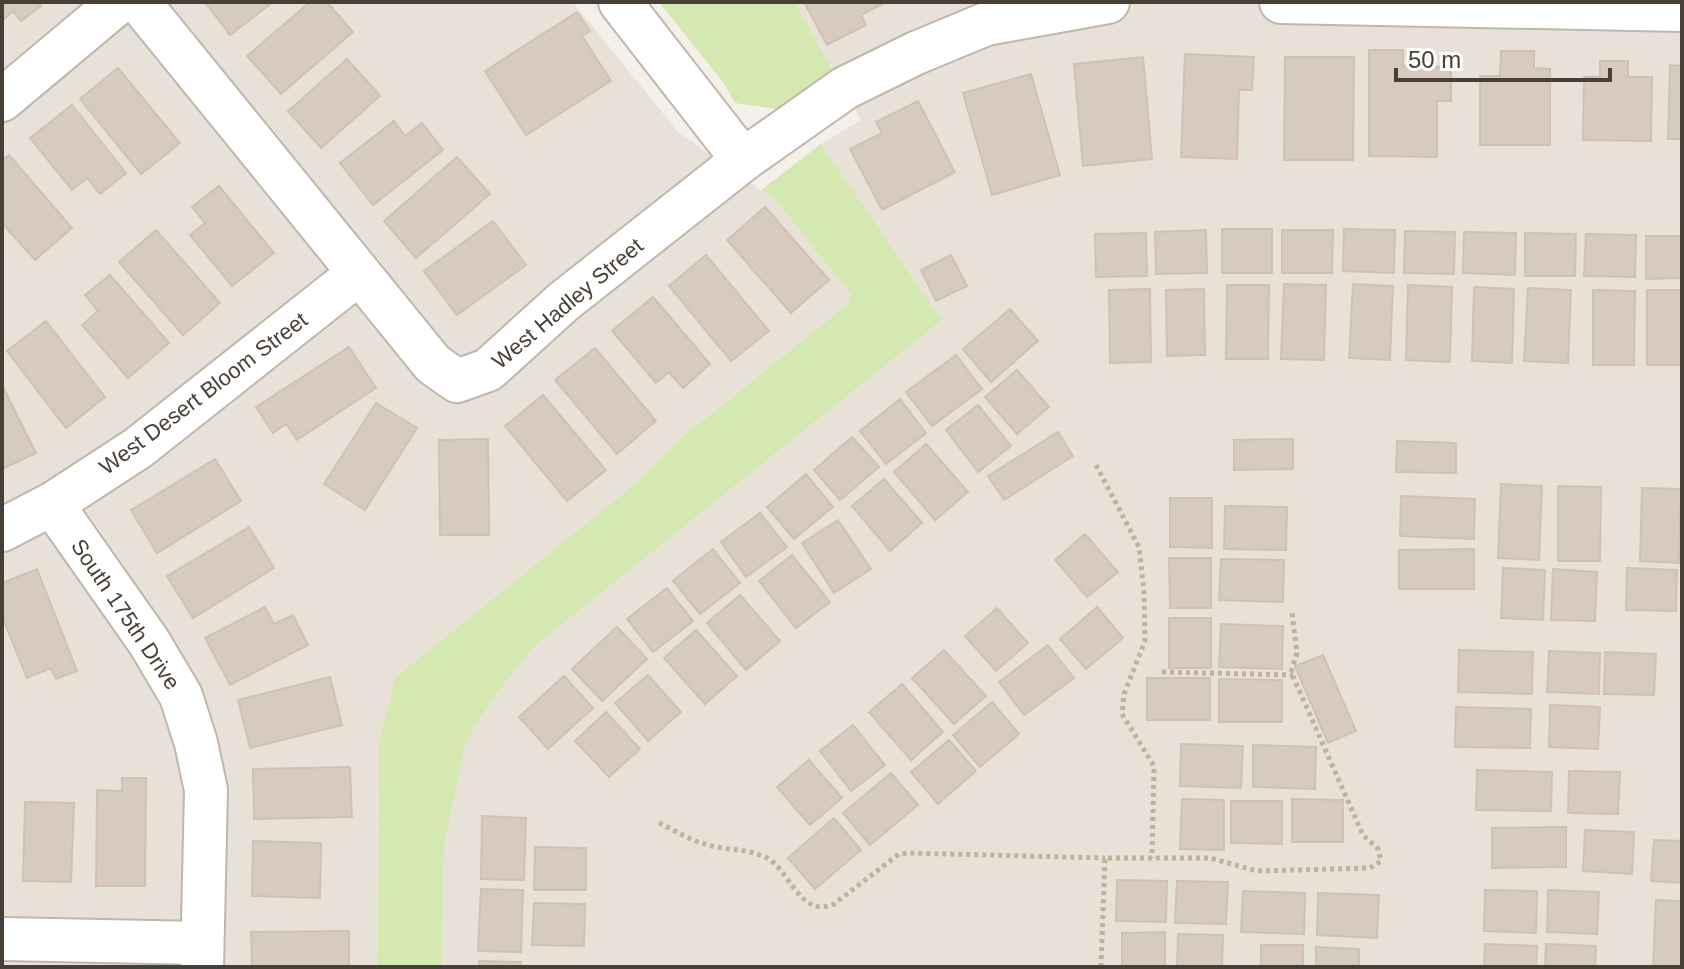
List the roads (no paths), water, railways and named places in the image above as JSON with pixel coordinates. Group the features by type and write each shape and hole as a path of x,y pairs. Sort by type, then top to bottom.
{"street":[{"path":"2,100 119,2"},
{"name":"West Hadley Street","path":"139,2 433,364 457,381 488,370 563,302 743,160 845,88 916,53 986,24 1108,2"},
{"path":"620,2 743,160"},
{"path":"1281,2 1682,10"},
{"name":"West Desert Bloom Street","path":"2,530 52,504 138,448 358,274"},
{"name":"South 175th Drive","path":"52,504 149,642 181,696 196,743 206,790 202,955"},
{"path":"2,939 202,955"}]}
